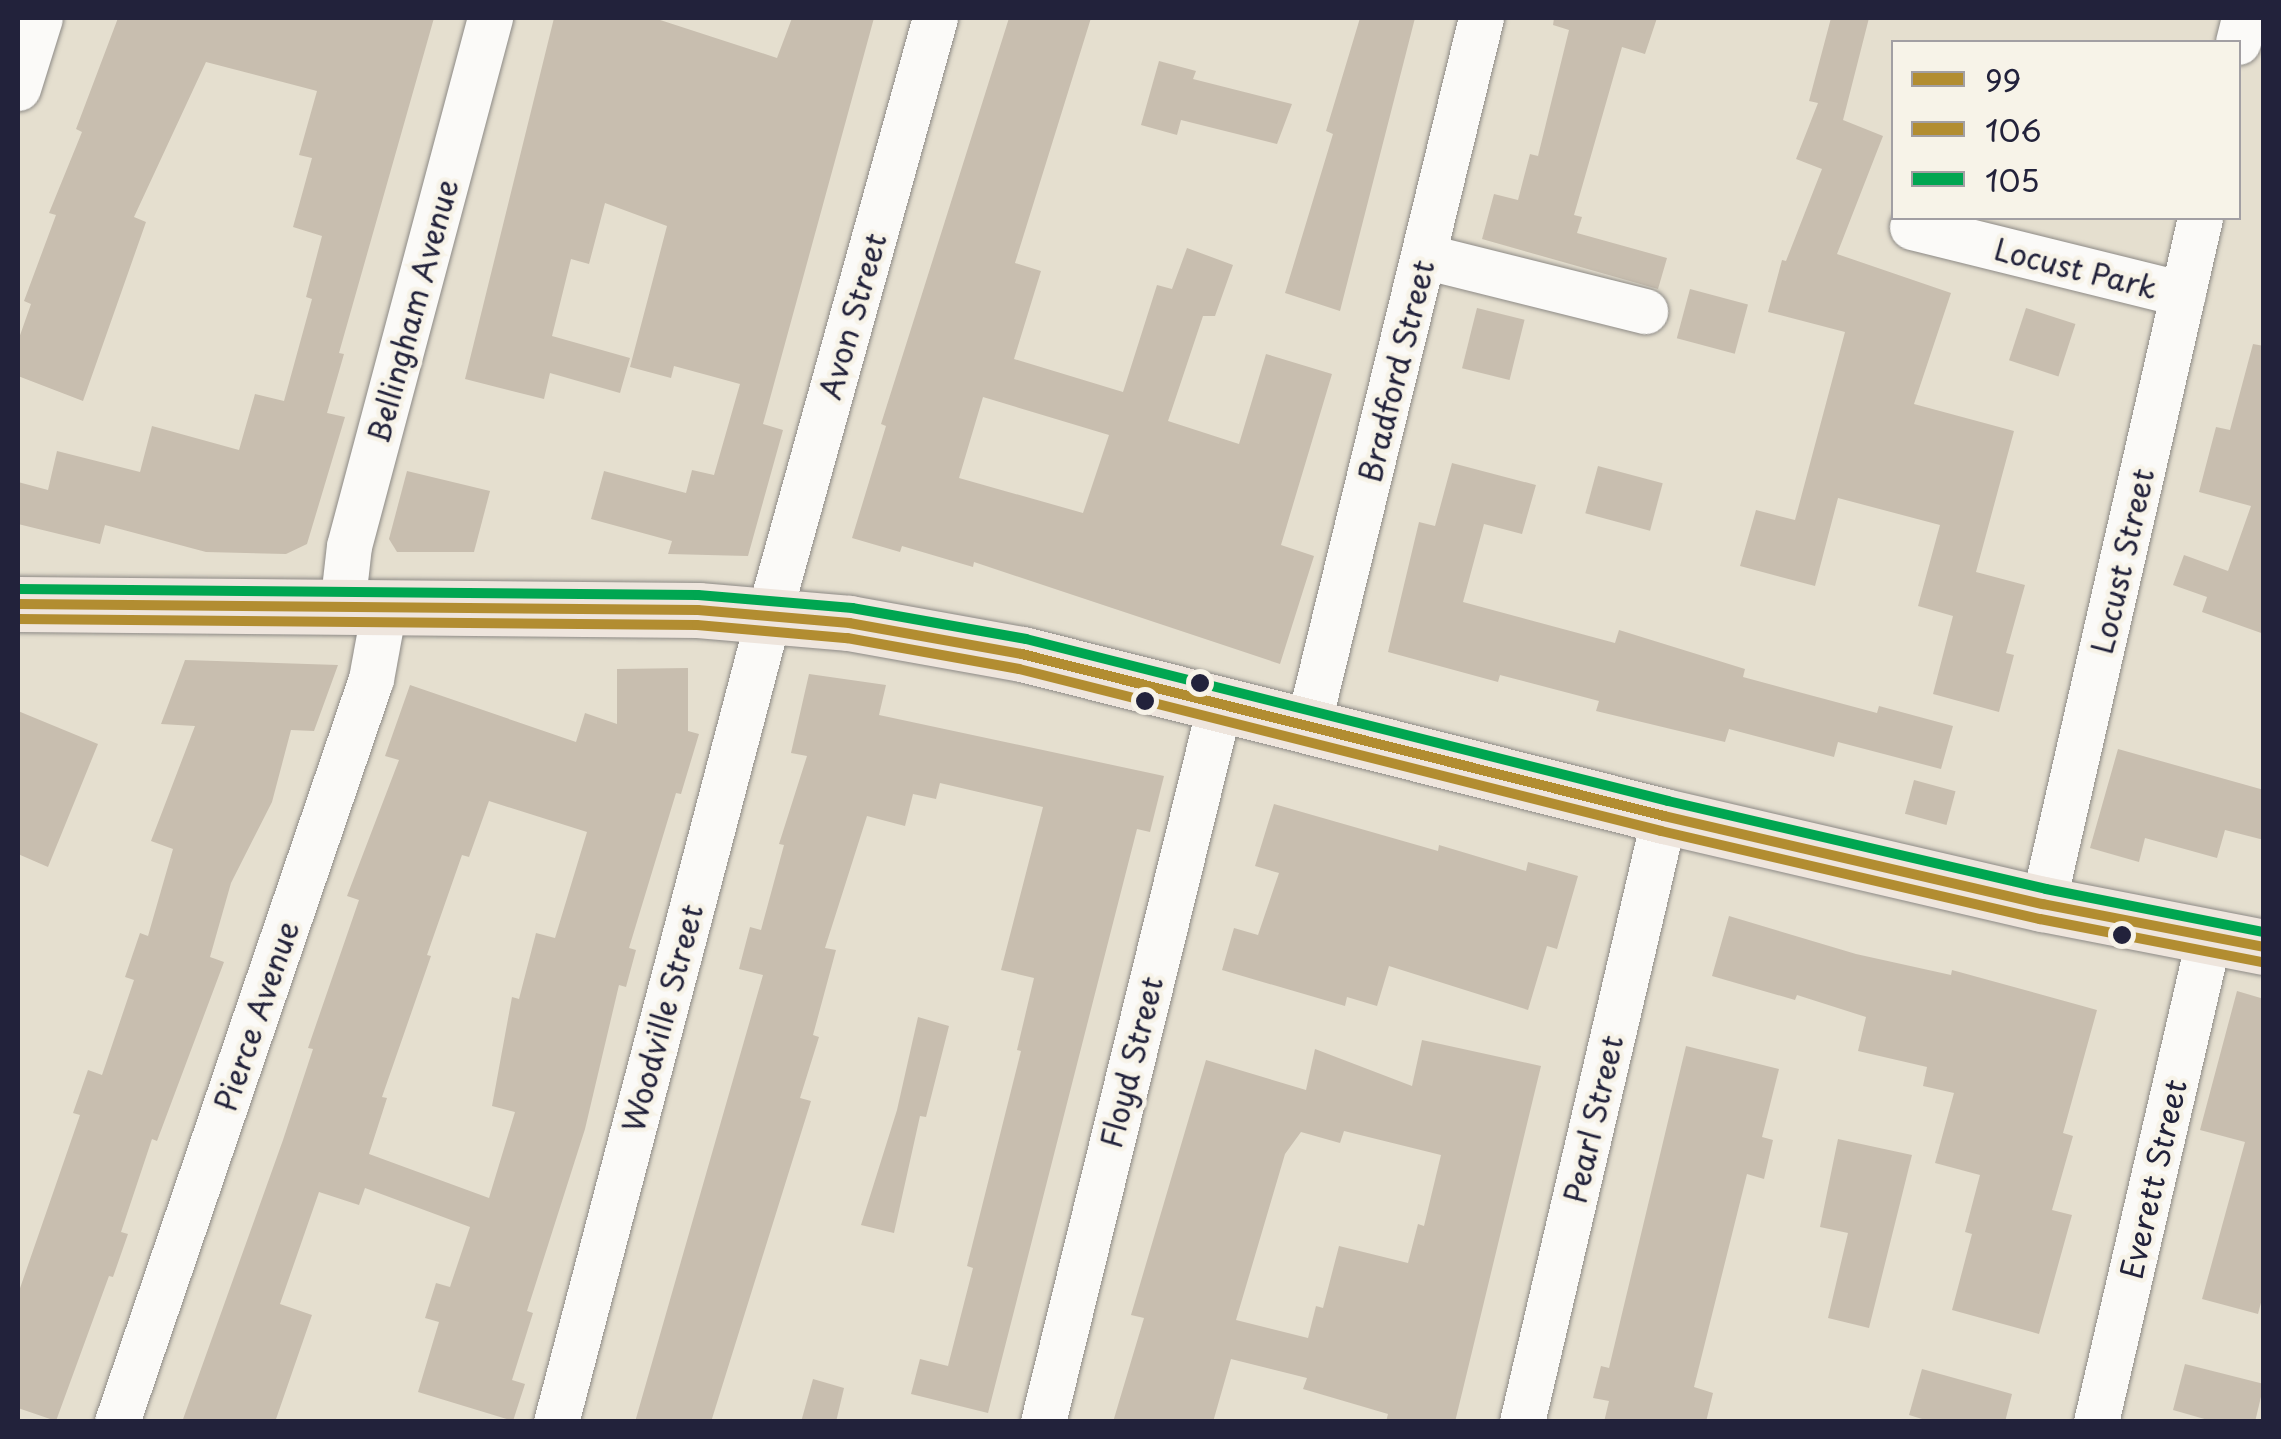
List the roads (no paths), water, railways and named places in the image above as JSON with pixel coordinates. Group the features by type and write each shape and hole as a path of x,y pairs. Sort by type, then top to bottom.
{"main road":[{"path":"18,604 768,614 928,635 1308,724 1664,816 2044,904 2264,947"}],"street":[{"path":"18,88 40,18"},
{"name":"Bellingham Avenue","path":"363,608 349,546 490,18"},
{"name":"Avon Street","path":"768,614 935,18"},
{"name":"Bradford Street","path":"1308,724 1482,18"},
{"name":"Locust Street","path":"2044,904 2200,220"},
{"name":"Locust Park","path":"1912,226 2183,294"},
{"path":"1424,256 1645,311"},
{"name":"Pierce Avenue","path":"116,1422 371,679 363,608"},
{"name":"Woodville Street","path":"556,1422 768,614"},
{"name":"Floyd Street","path":"1043,1422 1220,703"},
{"name":"Pearl Street","path":"1522,1422 1664,816"},
{"name":"Everett Street","path":"2096,1422 2210,937"}]}
